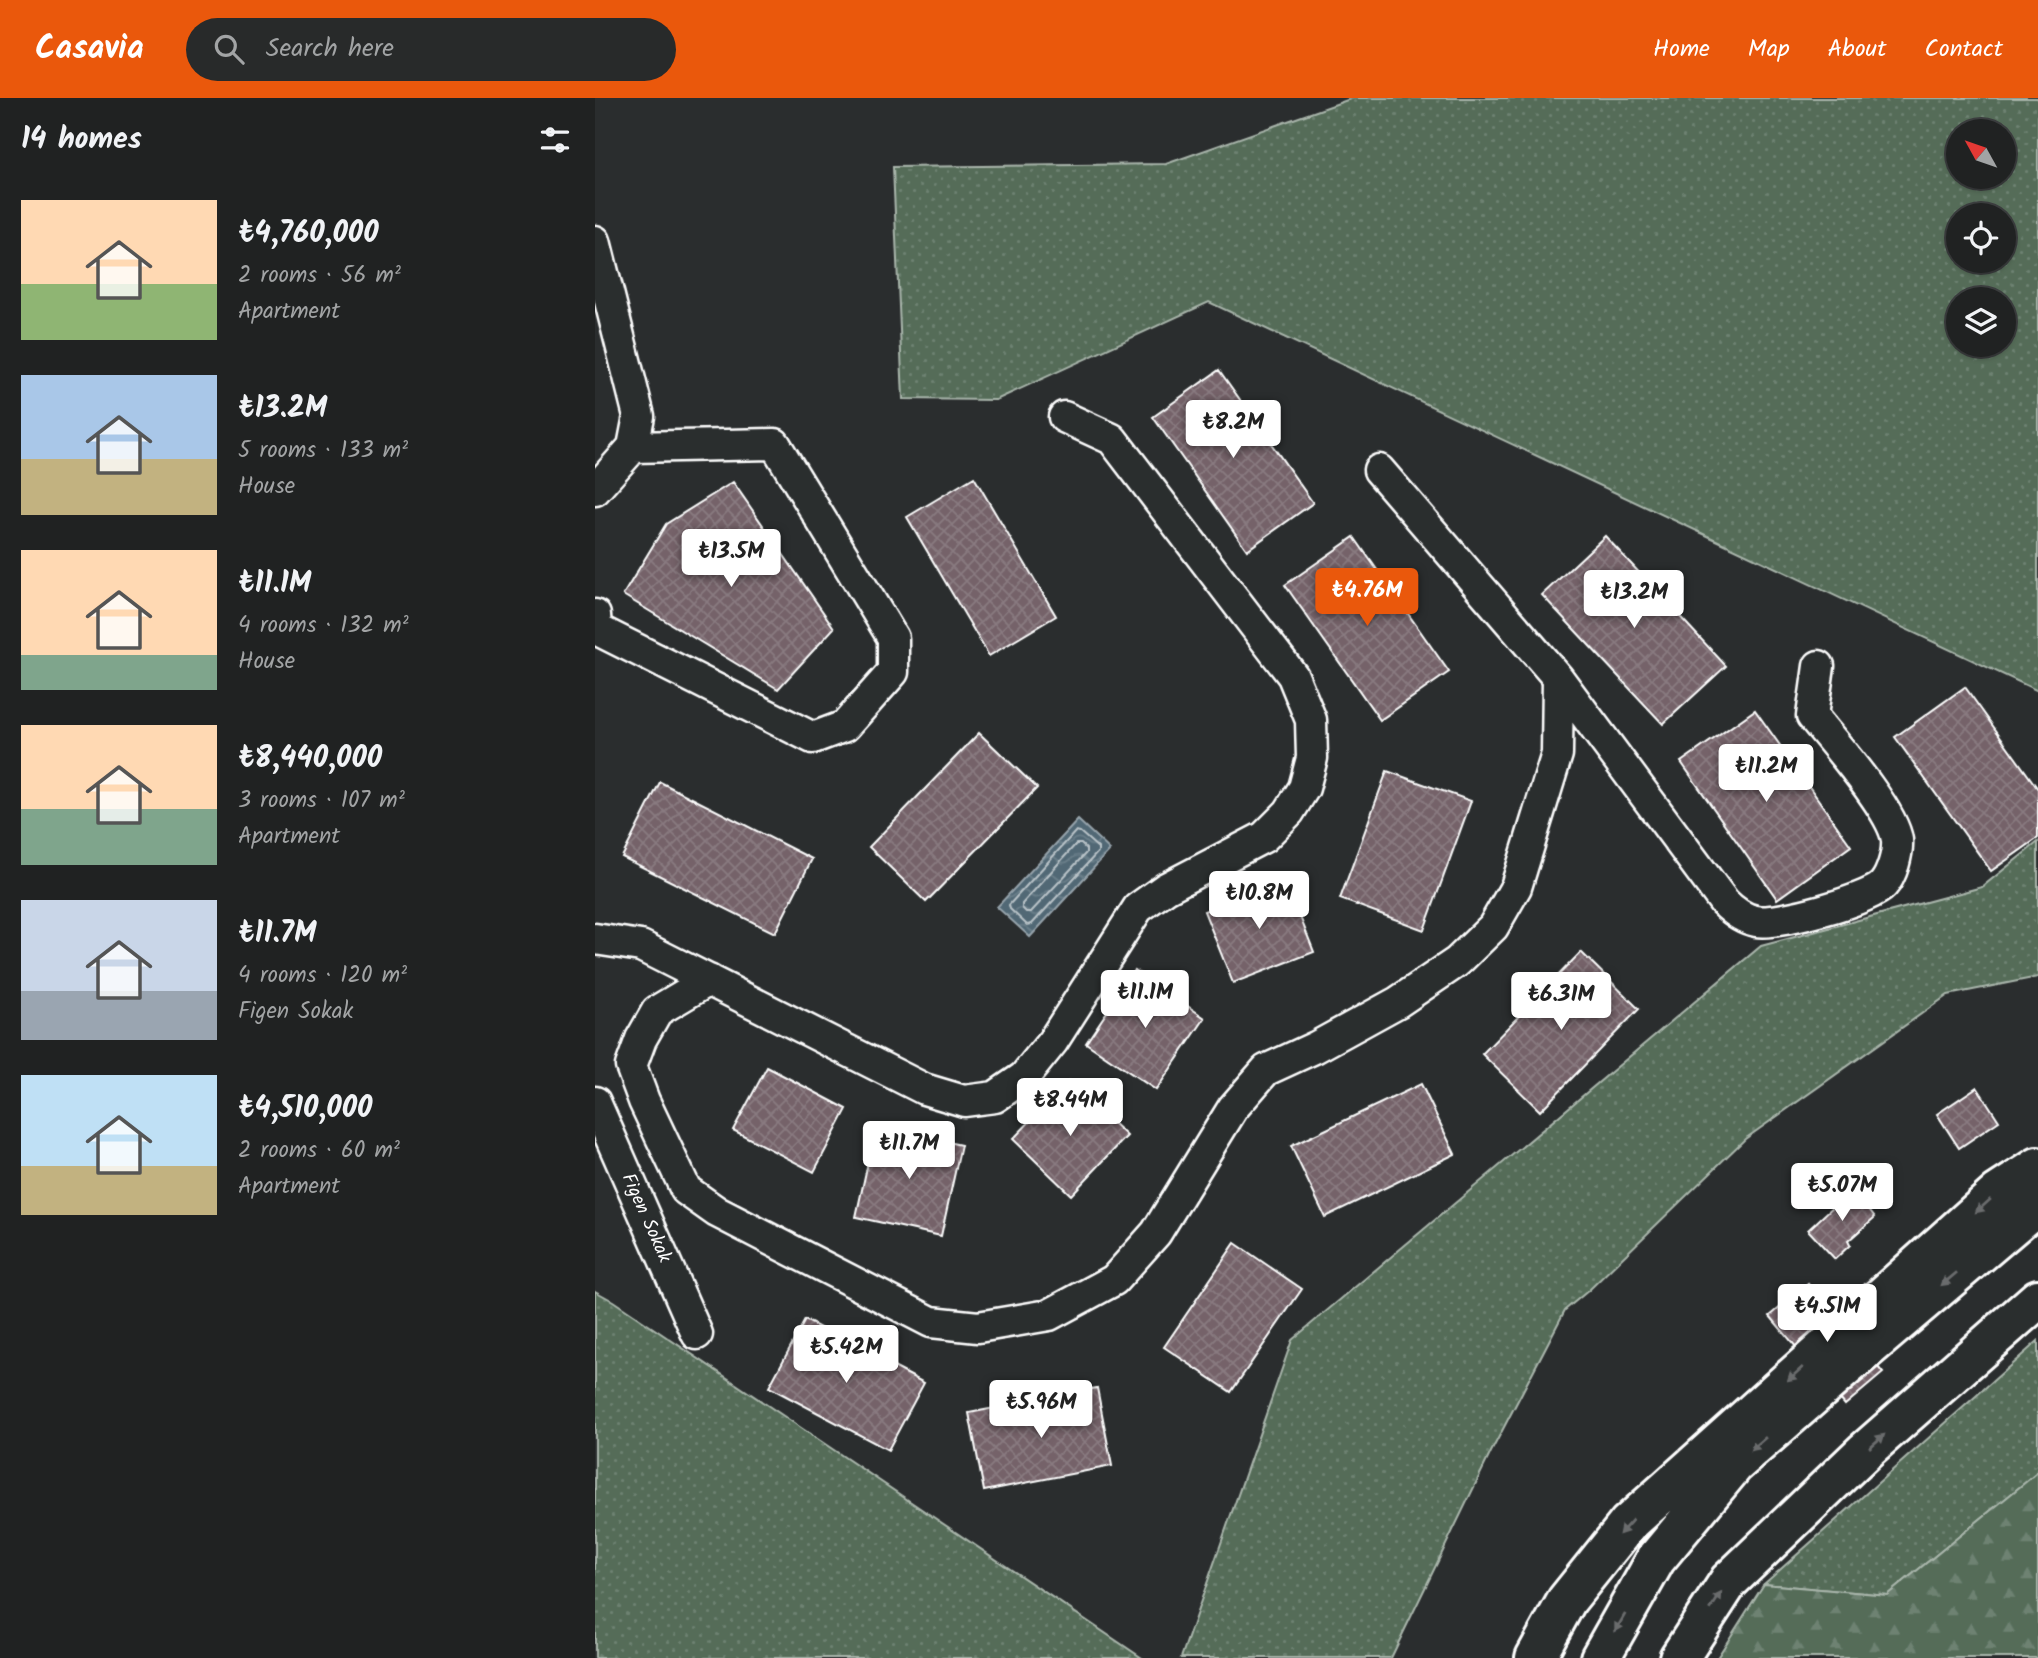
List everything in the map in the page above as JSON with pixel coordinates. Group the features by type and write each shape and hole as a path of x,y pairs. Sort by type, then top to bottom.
{"highway":[{"path":"1535,1658 1567,1600 1628,1524 1998,1193 2038,1167"},
{"path":"1600,1658 1656,1559 1734,1465 2038,1203"},
{"path":"1679,1658 1729,1581 1865,1451 2038,1299"}],"street":[{"path":"595,490 633,447 639,416 597,262"},
{"path":"595,329 624,354"},
{"path":"595,940 641,946 924,1089 964,1101 995,1097 1024,1077 1053,1041 1138,908 1166,888 1264,837 1289,812 1304,788 1312,758 1311,720 1293,676 1112,439 1064,416"},
{"path":"595,615 596,629 813,738 845,726 893,672 893,638 775,444 633,447"},
{"path":"1379,470 1558,678 1724,902 1733,912 1756,921 1788,920 1872,894 1885,884 1893,867 1897,841 1889,816 1812,716 1819,666"},
{"path":"709,980 657,1011 631,1066 644,1101 686,1190 717,1212 931,1322 978,1327 1049,1315 1114,1280 1156,1233 1233,1108 1266,1070 1316,1047 1398,1002 1457,962 1493,927 1516,887 1557,754 1558,678"},
{"name":"Figen Sokak","path":"595,1102 697,1334"}],"green space":[{"path":"1353,98 2038,98 2038,691 1209,302 996,400 903,399 893,167 1166,164"},
{"path":"2038,842 2038,977 1948,995 1745,1139 1565,1310 1491,1452 1391,1658 1181,1658 1292,1340 1761,946 1982,887"},
{"path":"595,1291 613,1301 1142,1658 595,1658"},
{"path":"2038,1341 2038,1472 1887,1595 1764,1584"},
{"path":"2038,1472 2038,1658 1717,1658 1764,1584 1887,1595"}],"water":[{"path":"1078,820 1110,850 1030,937 997,907"}],"building":[{"path":"1219,370 1313,503 1247,550 1153,417"},
{"path":"974,477 1056,616 989,656 907,517"},
{"path":"733,482 834,628 778,689 623,595 666,524"},
{"path":"1605,536 1726,666 1663,724 1542,595"},
{"path":"1354,537 1449,672 1380,720 1285,585"},
{"path":"1965,687 2038,789 2038,838 1991,871 1895,737"},
{"path":"1755,710 1851,846 1777,899 1681,762"},
{"path":"979,733 1037,788 926,902 869,847"},
{"path":"1387,771 1471,801 1424,930 1340,899"},
{"path":"660,782 812,859 775,933 622,857"},
{"path":"1285,879 1314,952 1233,983 1204,911"},
{"path":"1581,952 1639,1009 1540,1111 1482,1054"},
{"path":"1135,970 1205,1018 1156,1090 1086,1043"},
{"path":"767,1067 847,1109 814,1172 733,1130"},
{"path":"1069,1081 1127,1136 1071,1195 1013,1139"},
{"path":"1421,1084 1455,1154 1325,1217 1291,1146"},
{"path":"1977,1087 1999,1121 1959,1148 1937,1114"},
{"path":"876,1126 961,1145 941,1236 856,1217"},
{"path":"1851,1190 1859,1200 1865,1195 1873,1204 1868,1208 1875,1217 1848,1241 1850,1245 1835,1259 1808,1230"},
{"path":"1235,1243 1302,1289 1231,1392 1164,1347"},
{"path":"1808,1284 1883,1373 1845,1405 1770,1316"},
{"path":"805,1320 924,1383 888,1450 769,1387"},
{"path":"1097,1388 1112,1466 984,1491 969,1413"}]}
